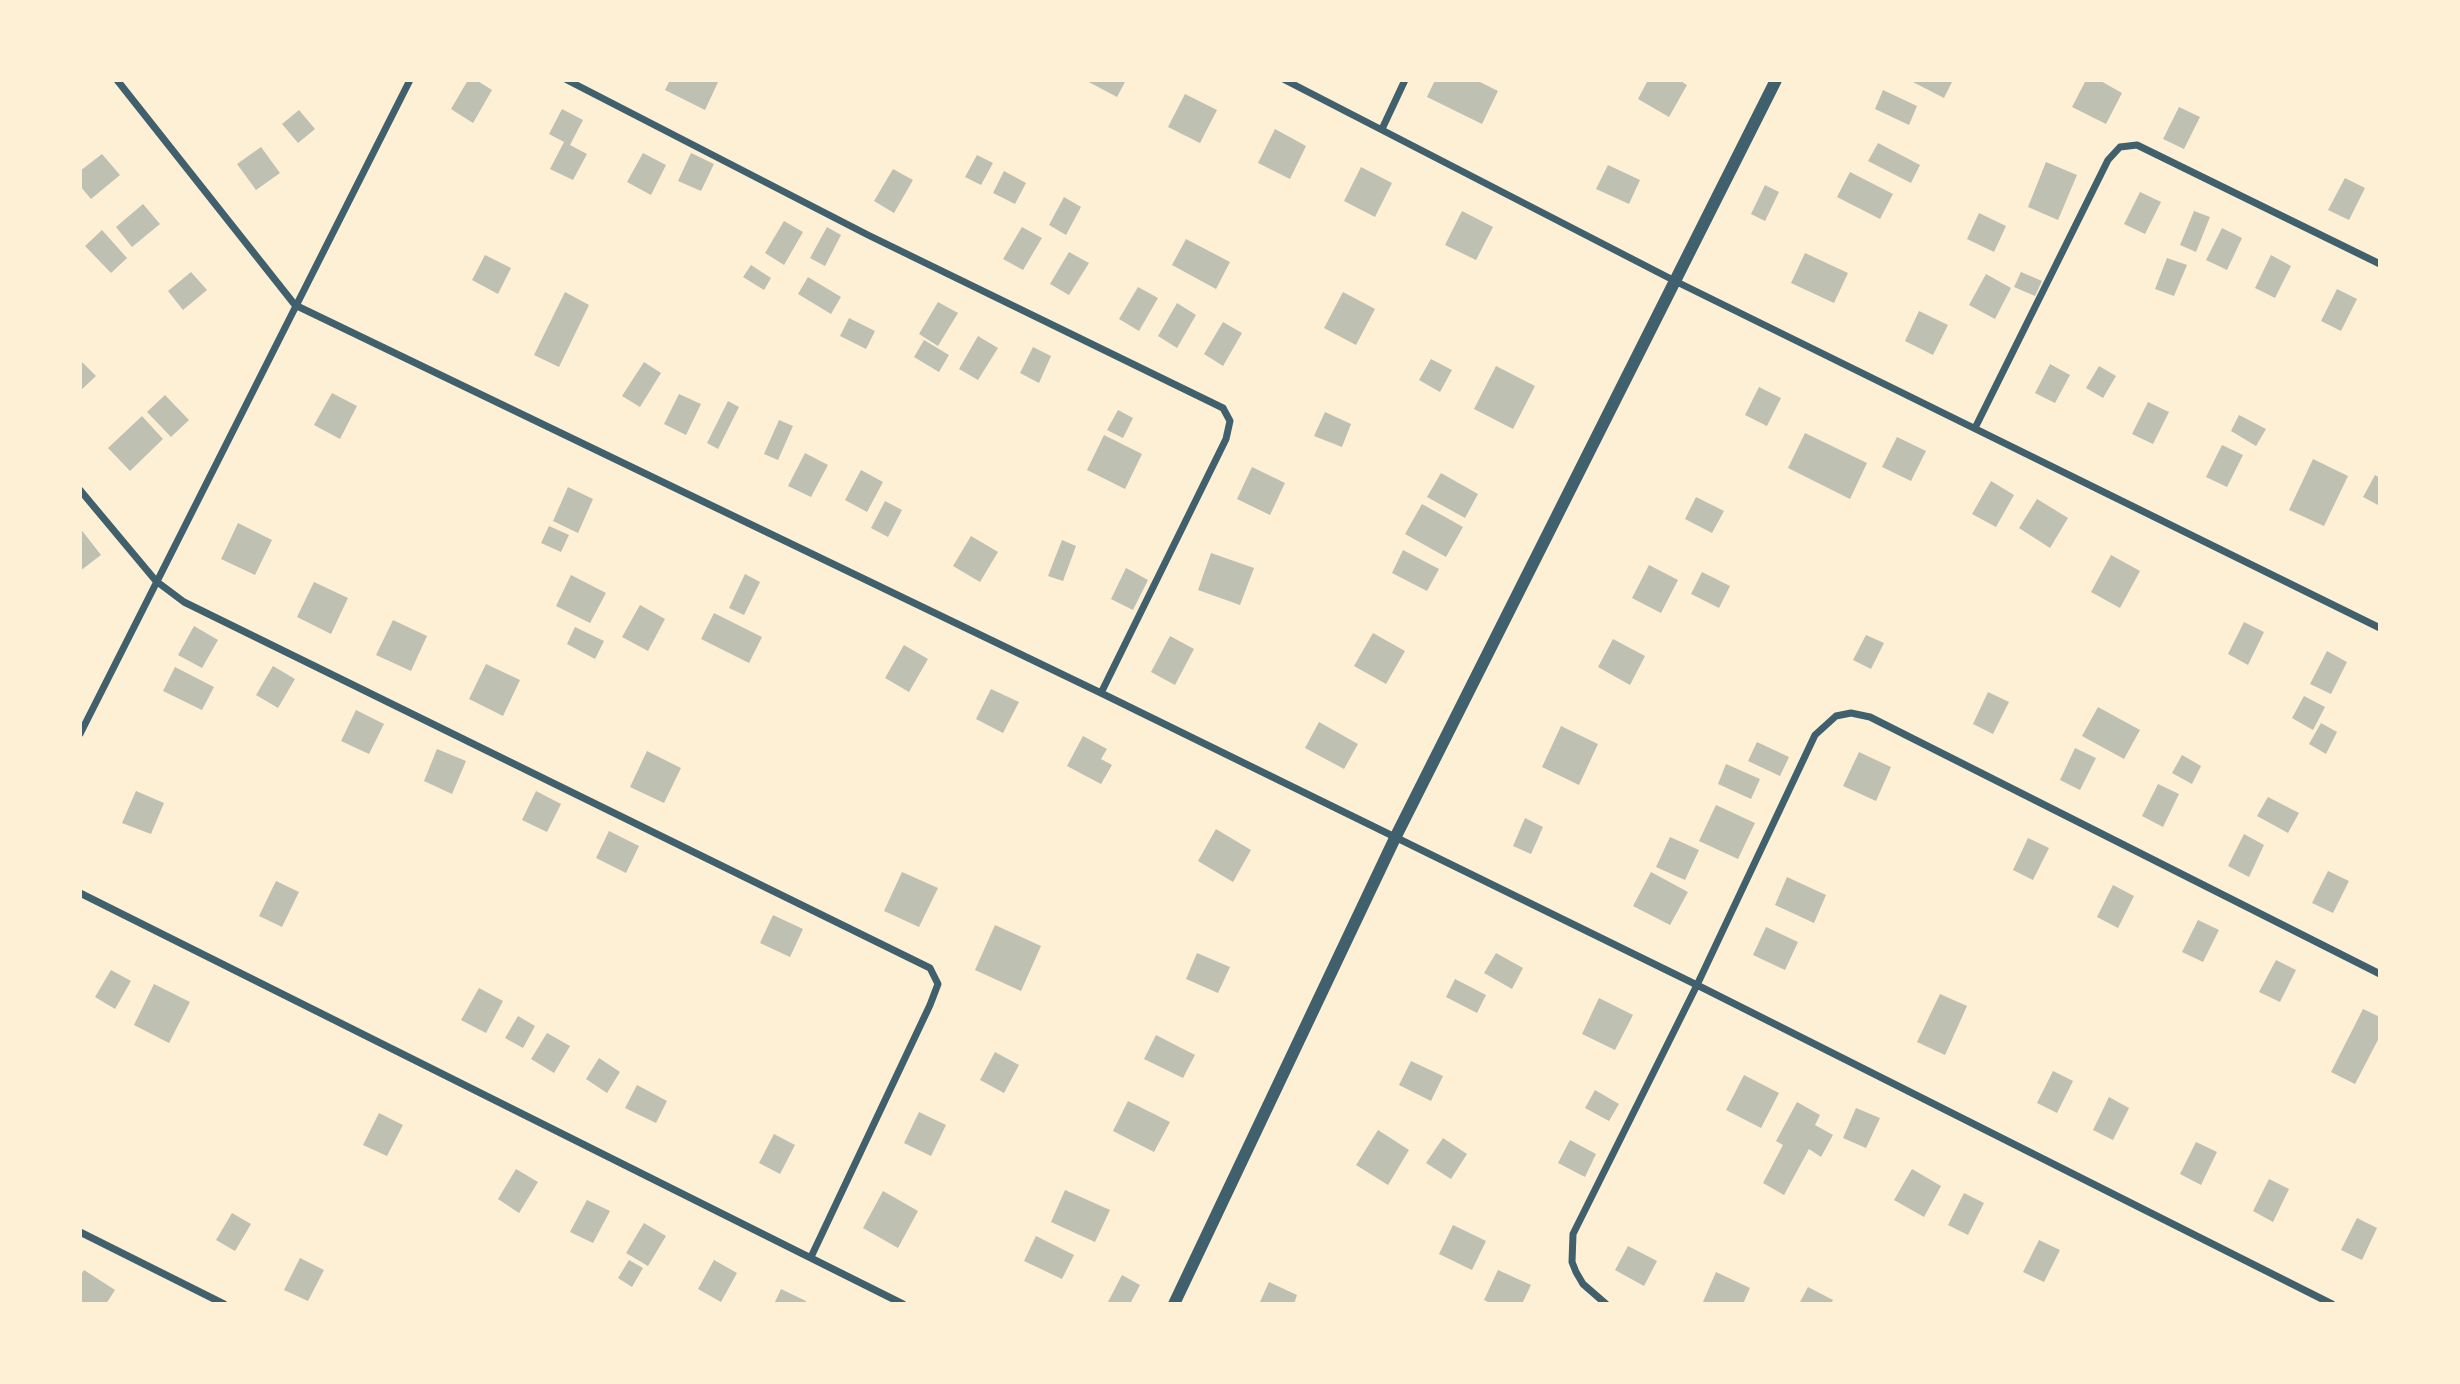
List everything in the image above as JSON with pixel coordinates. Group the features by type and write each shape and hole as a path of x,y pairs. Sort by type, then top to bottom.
{"street":[{"path":"117,80 295,305 1101,693 1697,985 2332,1304"},
{"path":"80,734 410,80"},
{"path":"568,80 868,235 1223,408 1230,421 1226,439 1101,693"},
{"path":"1285,80 1675,281 2379,628"},
{"path":"1382,129 1405,80"},
{"path":"1174,1304 1395,838 1776,80"},
{"path":"1975,428 2108,160 2120,147 2137,145 2379,264"},
{"path":"80,490 156,581 184,602 930,968 938,984 934,995 811,1257"},
{"path":"1606,1304 1583,1283 1576,1272 1572,1262 1573,1234 1697,985 1815,735 1836,716 1851,713 1870,717 2379,974"},
{"path":"80,893 903,1304"},
{"path":"80,1232 223,1304"}],"building":[{"path":"468,80 476,80 492,90 473,123 451,109"},
{"path":"670,80 719,80 705,110 665,90"},
{"path":"1085,80 1126,80 1117,97"},
{"path":"1435,80 1476,80 1498,91 1482,124 1427,97"},
{"path":"1648,80 1679,80 1687,85 1669,117 1638,99"},
{"path":"1909,80 1953,80 1944,98"},
{"path":"2086,80 2099,80 2122,93 2106,124 2072,107"},
{"path":"1883,90 1917,106 1909,125 1875,109"},
{"path":"1185,94 1217,110 1200,143 1168,127"},
{"path":"2179,107 2200,117 2184,149 2163,139"},
{"path":"562,109 583,120 570,145 587,154 573,180 550,169 564,142 549,134"},
{"path":"299,110 315,129 298,143 282,124"},
{"path":"1275,129 1306,146 1290,179 1258,163"},
{"path":"1878,143 1920,165 1911,183 1868,161"},
{"path":"261,147 280,173 256,190 237,164"},
{"path":"643,153 666,165 651,195 627,182"},
{"path":"691,153 714,164 701,191 678,181"},
{"path":"102,154 120,175 91,199 80,186 80,171"},
{"path":"977,155 993,163 981,185 965,177"},
{"path":"2046,162 2077,175 2058,220 2028,207"},
{"path":"1608,165 1640,180 1629,204 1596,189"},
{"path":"1361,167 1392,183 1375,217 1344,201"},
{"path":"893,169 913,180 894,213 874,201"},
{"path":"1004,171 1026,183 1015,204 993,193"},
{"path":"1850,172 1893,194 1880,219 1837,197"},
{"path":"2345,178 2365,188 2349,220 2328,210"},
{"path":"1765,185 1779,192 1765,221 1751,214"},
{"path":"2140,192 2161,202 2145,234 2124,224"},
{"path":"1064,197 1081,207 1066,235 1049,225"},
{"path":"143,204 160,224 132,247 116,227"},
{"path":"1462,211 1493,227 1476,260 1445,245"},
{"path":"2194,211 2210,217 2196,252 2180,245"},
{"path":"1979,213 2006,226 1994,252 1967,239"},
{"path":"784,221 803,232 784,265 765,253"},
{"path":"827,227 841,235 825,266 810,258"},
{"path":"1022,227 1042,238 1023,270 1003,259"},
{"path":"2222,228 2242,238 2227,270 2206,260"},
{"path":"102,230 127,258 111,273 85,246"},
{"path":"1186,239 1230,262 1216,289 1172,265"},
{"path":"1069,252 1089,263 1069,295 1050,284"},
{"path":"1805,253 1848,273 1834,303 1791,283"},
{"path":"485,255 511,268 498,294 472,280"},
{"path":"2271,255 2291,266 2275,298 2255,288"},
{"path":"2167,258 2187,265 2174,296 2155,289"},
{"path":"751,265 771,278 764,290 743,277"},
{"path":"191,272 207,290 183,310 168,291"},
{"path":"2021,272 2042,281 2035,296 2014,287"},
{"path":"1986,274 2011,288 1995,319 1969,305"},
{"path":"808,277 841,297 831,314 798,294"},
{"path":"1138,287 1158,298 1139,331 1119,319"},
{"path":"2337,289 2357,299 2341,331 2321,321"},
{"path":"565,292 589,305 559,367 534,355"},
{"path":"1343,292 1375,309 1356,345 1324,328"},
{"path":"938,302 958,313 938,346 919,334"},
{"path":"1177,303 1196,315 1177,348 1158,336"},
{"path":"1919,311 1948,325 1933,355 1905,341"},
{"path":"849,318 875,331 866,349 840,336"},
{"path":"1223,322 1242,333 1223,366 1204,354"},
{"path":"978,336 998,348 978,380 959,369"},
{"path":"924,340 949,355 939,372 914,357"},
{"path":"1033,347 1051,356 1039,383 1020,373"},
{"path":"1431,359 1452,370 1440,392 1419,380"},
{"path":"80,360 96,376 80,391"},
{"path":"644,362 661,373 640,407 622,396"},
{"path":"2050,364 2070,375 2055,403 2035,393"},
{"path":"1496,366 1535,386 1513,429 1474,409"},
{"path":"2099,366 2116,376 2103,398 2086,388"},
{"path":"1759,387 1781,398 1767,426 1745,415"},
{"path":"332,393 357,406 340,439 314,425"},
{"path":"679,394 701,404 686,435 664,424"},
{"path":"165,395 189,420 171,437 147,412"},
{"path":"728,401 739,407 718,449 707,443"},
{"path":"2148,402 2169,412 2153,444 2132,434"},
{"path":"1118,410 1133,418 1123,438 1107,430"},
{"path":"1325,412 1351,424 1342,447 1314,436"},
{"path":"2239,415 2266,429 2256,446 2231,431"},
{"path":"142,416 163,439 130,471 108,448"},
{"path":"779,420 793,426 778,460 764,454"},
{"path":"1805,433 1867,463 1850,499 1788,468"},
{"path":"1104,435 1142,454 1125,489 1087,470"},
{"path":"1897,437 1926,451 1911,481 1882,467"},
{"path":"2222,445 2243,455 2227,487 2206,477"},
{"path":"805,453 828,465 811,497 788,486"},
{"path":"2313,459 2348,476 2324,526 2289,510"},
{"path":"1252,467 1285,483 1270,515 1237,499"},
{"path":"861,470 883,482 867,512 845,500"},
{"path":"1441,473 1478,494 1465,518 1427,497"},
{"path":"2375,475 2380,478 2380,506 2363,497"},
{"path":"1991,481 2014,495 1996,527 1972,514"},
{"path":"568,487 593,499 578,533 553,521"},
{"path":"1696,497 1724,511 1712,533 1685,519"},
{"path":"2037,499 2068,518 2050,548 2019,528"},
{"path":"885,501 902,510 888,537 871,528"},
{"path":"1422,504 1463,527 1446,557 1405,534"},
{"path":"238,523 272,540 255,575 221,559"},
{"path":"549,526 569,535 561,552 541,543"},
{"path":"80,528 101,555 80,571"},
{"path":"971,536 998,552 980,582 953,566"},
{"path":"1062,540 1076,546 1063,581 1048,576"},
{"path":"1403,550 1439,569 1427,591 1392,573"},
{"path":"1211,553 1254,568 1240,605 1198,590"},
{"path":"2111,555 2140,571 2120,608 2091,592"},
{"path":"1649,565 1678,580 1661,613 1632,598"},
{"path":"1126,568 1148,580 1133,610 1111,599"},
{"path":"1702,572 1730,586 1719,608 1691,594"},
{"path":"745,574 760,582 744,615 729,608"},
{"path":"571,575 606,593 590,623 556,606"},
{"path":"314,582 348,598 331,634 297,617"},
{"path":"640,605 665,619 648,651 622,637"},
{"path":"714,613 762,637 749,663 701,639"},
{"path":"393,620 427,636 411,671 376,655"},
{"path":"2244,622 2264,632 2248,665 2228,654"},
{"path":"194,626 218,640 202,668 178,655"},
{"path":"575,627 604,641 595,659 567,644"},
{"path":"1373,633 1405,651 1386,684 1354,666"},
{"path":"1866,635 1884,643 1871,669 1853,660"},
{"path":"1170,636 1194,649 1175,685 1151,672"},
{"path":"1613,639 1645,656 1630,685 1598,667"},
{"path":"904,645 928,659 909,692 885,678"},
{"path":"2327,651 2347,662 2331,694 2310,684"},
{"path":"486,664 520,680 503,716 469,699"},
{"path":"273,666 295,679 278,708 256,695"},
{"path":"175,667 214,687 202,710 163,691"},
{"path":"991,689 1019,702 1003,733 976,719"},
{"path":"1988,692 2009,702 1993,734 1973,724"},
{"path":"2304,696 2325,707 2313,730 2292,718"},
{"path":"2098,707 2140,730 2124,759 2082,736"},
{"path":"356,710 384,724 369,754 341,741"},
{"path":"1319,722 1358,744 1344,769 1305,748"},
{"path":"2321,723 2337,732 2326,754 2309,744"},
{"path":"1561,726 1598,744 1579,785 1542,767"},
{"path":"1083,736 1107,749 1101,759 1112,765 1101,784 1067,766"},
{"path":"1757,742 1789,757 1780,776 1748,761"},
{"path":"2075,748 2096,758 2080,790 2060,780"},
{"path":"437,749 466,761 452,794 424,781"},
{"path":"647,751 681,768 664,803 630,787"},
{"path":"1859,752 1891,767 1876,801 1843,786"},
{"path":"2182,755 2201,766 2192,784 2172,773"},
{"path":"1726,764 1760,779 1751,799 1718,784"},
{"path":"2158,784 2179,794 2163,827 2142,816"},
{"path":"136,791 164,803 151,834 122,823"},
{"path":"536,791 561,804 547,832 522,820"},
{"path":"2268,797 2299,813 2288,833 2257,816"},
{"path":"1716,805 1755,823 1738,859 1699,841"},
{"path":"1525,818 1543,827 1531,854 1513,846"},
{"path":"1216,829 1251,850 1233,882 1198,861"},
{"path":"609,831 639,846 626,873 596,858"},
{"path":"2244,834 2264,845 2249,877 2228,866"},
{"path":"1670,837 1699,850 1685,880 1656,867"},
{"path":"2028,838 2049,848 2033,880 2013,870"},
{"path":"2328,871 2349,881 2333,913 2312,903"},
{"path":"902,872 938,888 919,927 884,911"},
{"path":"1651,872 1688,892 1670,925 1633,906"},
{"path":"1787,877 1826,895 1814,923 1775,905"},
{"path":"276,881 299,892 282,927 259,916"},
{"path":"2113,885 2134,896 2118,928 2097,917"},
{"path":"773,915 803,929 790,957 760,943"},
{"path":"2198,920 2219,930 2203,962 2182,952"},
{"path":"995,925 1041,946 1021,991 975,970"},
{"path":"1766,927 1798,942 1785,970 1753,955"},
{"path":"1197,953 1230,967 1218,993 1186,979"},
{"path":"1496,953 1523,968 1512,989 1484,973"},
{"path":"2276,960 2296,970 2280,1002 2259,992"},
{"path":"111,970 131,981 115,1009 95,997"},
{"path":"1455,979 1486,995 1477,1013 1446,997"},
{"path":"154,984 190,1002 169,1043 134,1025"},
{"path":"479,988 503,1001 486,1033 461,1020"},
{"path":"1940,994 1967,1006 1945,1055 1917,1042"},
{"path":"1599,998 1633,1015 1615,1050 1582,1034"},
{"path":"2363,1009 2380,1017 2380,1036 2355,1084 2331,1072"},
{"path":"518,1016 535,1026 523,1048 505,1038"},
{"path":"547,1033 570,1046 554,1073 531,1059"},
{"path":"1156,1035 1195,1055 1183,1078 1144,1059"},
{"path":"995,1052 1019,1065 1004,1093 980,1080"},
{"path":"599,1058 620,1072 607,1093 586,1079"},
{"path":"1411,1061 1443,1076 1431,1101 1399,1085"},
{"path":"2053,1071 2073,1081 2057,1113 2037,1103"},
{"path":"1744,1075 1779,1093 1761,1128 1726,1110"},
{"path":"637,1085 667,1101 656,1123 625,1108"},
{"path":"1595,1090 1619,1104 1609,1121 1585,1108"},
{"path":"2109,1097 2129,1108 2113,1140 2093,1130"},
{"path":"1128,1101 1170,1122 1154,1152 1113,1131"},
{"path":"1797,1102 1820,1115 1815,1125 1833,1135 1821,1157 1809,1149 1784,1195 1763,1183 1783,1145 1776,1141"},
{"path":"1856,1108 1880,1118 1866,1148 1843,1138"},
{"path":"919,1112 946,1125 931,1156 904,1143"},
{"path":"379,1113 403,1125 387,1156 363,1145"},
{"path":"1378,1130 1409,1150 1388,1185 1356,1165"},
{"path":"774,1134 795,1145 780,1174 759,1163"},
{"path":"1443,1138 1467,1154 1451,1179 1426,1163"},
{"path":"1570,1140 1596,1154 1585,1177 1558,1163"},
{"path":"2196,1142 2217,1152 2201,1185 2180,1174"},
{"path":"516,1169 538,1182 519,1213 498,1199"},
{"path":"1912,1169 1941,1186 1924,1217 1894,1200"},
{"path":"2269,1179 2289,1189 2273,1222 2253,1211"},
{"path":"1065,1190 1110,1210 1095,1242 1051,1222"},
{"path":"883,1191 918,1211 898,1248 863,1228"},
{"path":"1964,1193 1984,1203 1968,1235 1948,1225"},
{"path":"587,1200 610,1211 593,1243 570,1232"},
{"path":"232,1213 251,1224 235,1251 216,1240"},
{"path":"2357,1218 2377,1228 2362,1260 2341,1250"},
{"path":"644,1223 666,1236 648,1266 626,1253"},
{"path":"1453,1225 1486,1241 1472,1270 1439,1254"},
{"path":"1036,1236 1074,1255 1062,1279 1024,1261"},
{"path":"2039,1240 2060,1250 2044,1282 2023,1272"},
{"path":"1628,1246 1657,1261 1644,1286 1615,1270"},
{"path":"300,1258 324,1270 308,1301 284,1290"},
{"path":"629,1260 643,1268 632,1287 618,1278"},
{"path":"714,1260 737,1273 721,1302 698,1289"},
{"path":"84,1270 115,1290 106,1304 80,1304 80,1276"},
{"path":"1498,1270 1531,1285 1522,1304 1492,1304 1484,1300"},
{"path":"1716,1272 1750,1288 1743,1304 1702,1304"},
{"path":"1122,1275 1140,1285 1130,1304 1107,1304"},
{"path":"1269,1282 1297,1295 1294,1304 1259,1304"},
{"path":"1808,1287 1833,1300 1831,1304 1799,1304"},
{"path":"781,1289 806,1301 804,1304 774,1304"}]}
